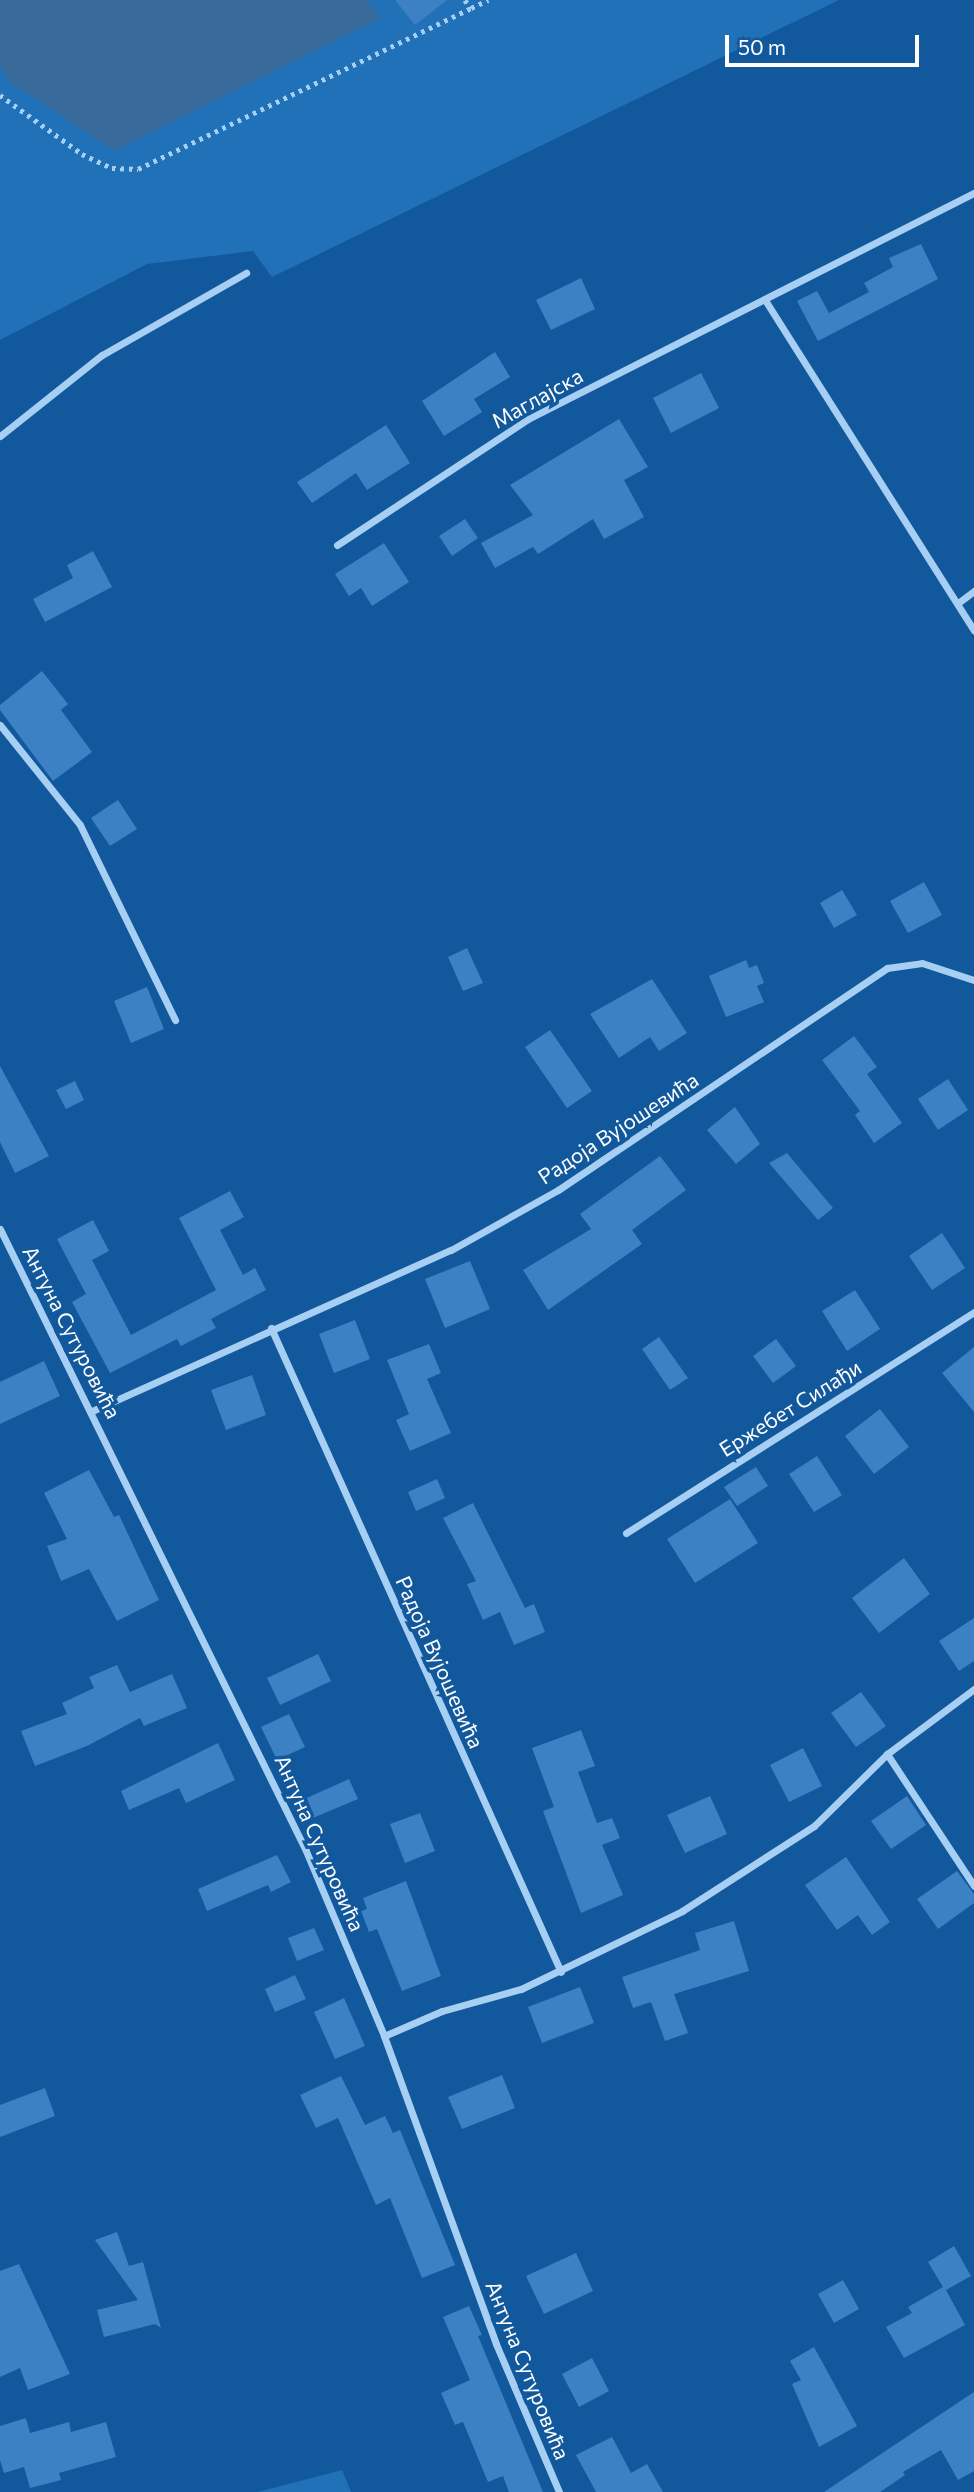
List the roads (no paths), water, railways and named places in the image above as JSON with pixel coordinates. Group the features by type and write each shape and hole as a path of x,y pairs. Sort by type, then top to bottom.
{"street":[{"name":"Маглајска","path":"337,545 528,419 974,193"},
{"path":"0,436 102,355 246,273"},
{"path":"765,300 974,630"},
{"path":"958,603 974,591"},
{"path":"0,725 80,825 175,1020"},
{"name":"Радоја Вујошевића","path":"92,1411 271,1328 451,1250 558,1190 887,968 922,963 974,980"},
{"name":"Антуна Сутуровића","path":"0,1229 263,1758 384,2036 496,2344 559,2492"},
{"name":"Ержебет Силађи","path":"626,1533 974,1312"},
{"name":"Радоја Вујошевића","path":"271,1328 561,1972"},
{"path":"384,2036 561,1972 682,1912 764,1862 814,1826 887,1754 974,1689"},
{"path":"887,1754 974,1886"}]}
